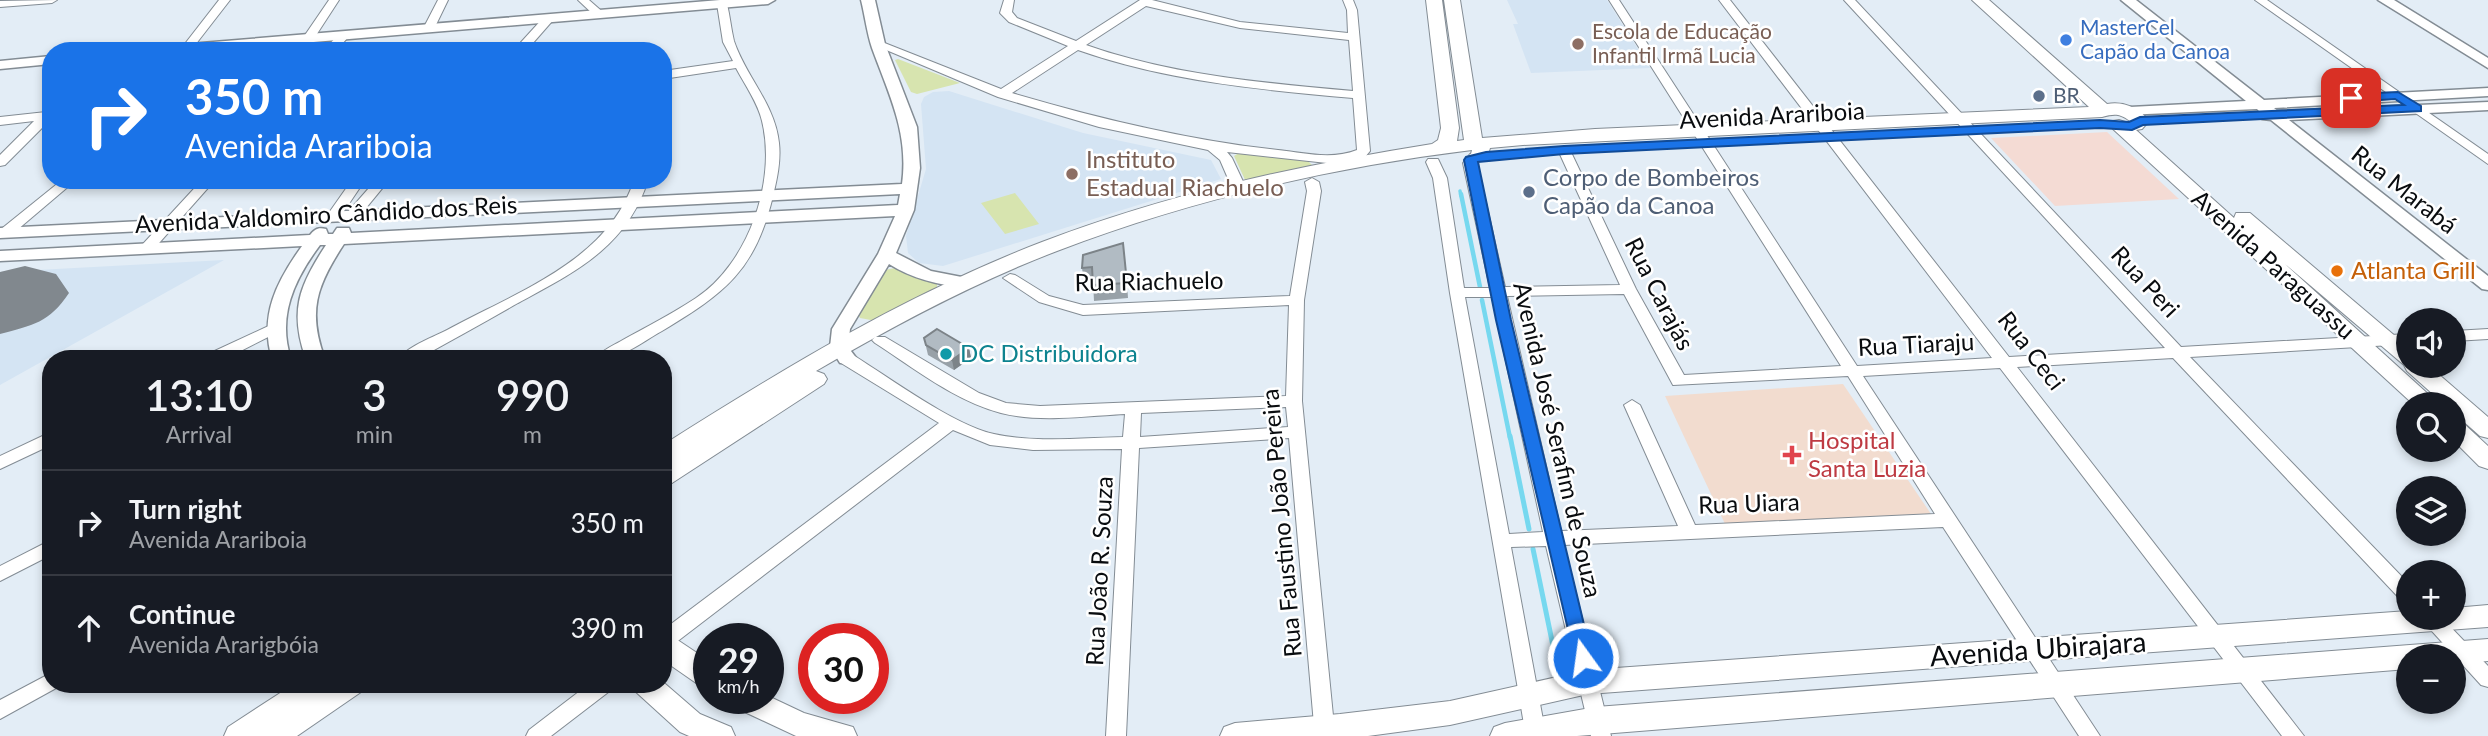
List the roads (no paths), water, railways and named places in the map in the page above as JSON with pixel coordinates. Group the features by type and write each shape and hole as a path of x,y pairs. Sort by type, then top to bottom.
{"main road":[{"path":"672,452 843,353 880,340 1010,278 1067,255 1247,198 1436,155 1447,143 1450,128 1434,0"},
{"path":"1452,0 1476,151"},
{"name":"Avenida Paraguassu","path":"1980,0 2396,349"},
{"name":"Avenida Paraguassu","path":"2001,0 2121,118 2414,392"},
{"name":"Avenida Arariboia","path":"1436,155 1620,141 2121,118"},
{"path":"672,471 889,319 966,283 1085,234 1176,205 1333,163 1436,155"},
{"path":"2429,378 2488,430"},
{"path":"2466,439 2488,460"},
{"name":"Avenida Ubirajara","path":"2466,617 2488,615"},
{"name":"Avenida Ubirajara","path":"1235,736 1325,732 1450,713 1588,682 2396,622"},
{"path":"672,650 693,665"},
{"name":"Avenida Ubirajara","path":"1505,736 2057,684 2396,657"},
{"path":"239,736 304,693"},
{"path":"273,736 338,693"},
{"path":"656,693 690,723 719,736"},
{"path":"768,714 792,730 842,736"}],"street":[{"path":"0,4 52,0"},
{"path":"192,42 225,0"},
{"path":"309,38 334,0"},
{"path":"429,29 443,0"},
{"path":"583,0 599,14"},
{"path":"255,42 768,0"},
{"path":"868,0 877,44 909,127 912,168 906,210 887,254 841,330 843,353 951,424 990,439 1033,444 1131,443 1295,432"},
{"path":"1009,0 1006,13 1013,20 1078,46 1162,69 1282,89 1360,95"},
{"path":"877,44 1002,94 1103,124 1212,147 1333,163 1360,155 1364,151 1348,0"},
{"path":"1614,0 2090,736"},
{"name":"Rua Ceci","path":"1724,0 2294,736"},
{"name":"Rua Peri","path":"1849,0 2178,353 2396,581"},
{"name":"Rua Marabá","path":"2127,0 2488,285"},
{"path":"2260,0 2488,160"},
{"path":"2385,0 2488,64"},
{"path":"1002,94 1145,1 1240,25 1354,37"},
{"path":"618,350 703,300 726,280 747,253 761,217 773,145 768,118 729,42 730,2"},
{"path":"528,42 548,19"},
{"path":"534,42 537,33"},
{"path":"337,42 342,36"},
{"path":"0,65 42,61"},
{"path":"672,74 739,64"},
{"path":"2121,118 2256,104 2488,92"},
{"path":"2121,118 2272,116 2488,106"},
{"path":"0,121 42,117"},
{"path":"1,159 42,121"},
{"name":"Rua Carajás","path":"1575,145 1629,289 1679,382"},
{"path":"1212,147 1226,158 1240,190"},
{"name":"Avenida José Serafim de Souza","path":"1476,151 1470,163 1497,293 1598,728"},
{"path":"1436,155 1457,293 1536,733"},
{"name":"Rua Faustino João Pereira","path":"1312,182 1314,191 1297,300 1294,401 1325,732"},
{"path":"2,233 58,189"},
{"path":"147,248 201,189"},
{"path":"280,350 275,328 279,298 314,241 352,189"},
{"path":"312,350 305,320 307,292 352,216 375,189"},
{"path":"422,350 576,265 597,249 620,224 635,204 639,189"},
{"name":"Avenida Valdomiro Cândido dos Reis","path":"2,233 909,189"},
{"name":"Avenida Valdomiro Cândido dos Reis","path":"0,256 906,210"},
{"path":"887,254 902,266 922,275 966,283"},
{"name":"Rua Riachuelo","path":"1010,278 1028,291 1055,303 1083,310 1297,300"},
{"path":"1457,293 1629,289"},
{"path":"279,298 307,292"},
{"path":"230,350 275,328 305,320"},
{"path":"2466,335 2488,334"},
{"path":"880,340 973,397 1004,408 1040,412 1294,401"},
{"name":"Rua Tiaraju","path":"1679,382 2396,340"},
{"path":"1632,405 1689,531"},
{"name":"Rua João R. Souza","path":"1116,736 1133,408"},
{"path":"672,636 951,424"},
{"path":"0,463 42,442"},
{"name":"Rua Uiara","path":"1501,541 1948,520"},
{"path":"0,574 42,552"},
{"path":"2446,630 2475,651 2488,680"},
{"path":"0,710 42,686"},
{"path":"536,736 592,693"}],"waterway":[{"path":"1460,191 1461,196"},
{"path":"1461,194 1480,287"},
{"path":"1482,300 1510,438"},
{"path":"1510,436 1529,529"},
{"path":"1533,549 1558,670"}],"place":[{"name":"MasterCel Capão da Canoa","path":"2066,40"},
{"name":"Escola de Educação Infantil Irmã Lucia","path":"1578,44"},
{"name":"BR","path":"2039,96"},
{"name":"Instituto Estadual Riachuelo","path":"1072,174"},
{"name":"Corpo de Bombeiros Capão da Canoa","path":"1529,192"},
{"name":"Atlanta Grill","path":"2337,271"},
{"name":"DC Distribuidora","path":"946,354"},
{"name":"Hospital Santa Luzia","path":"1792,455"}]}
